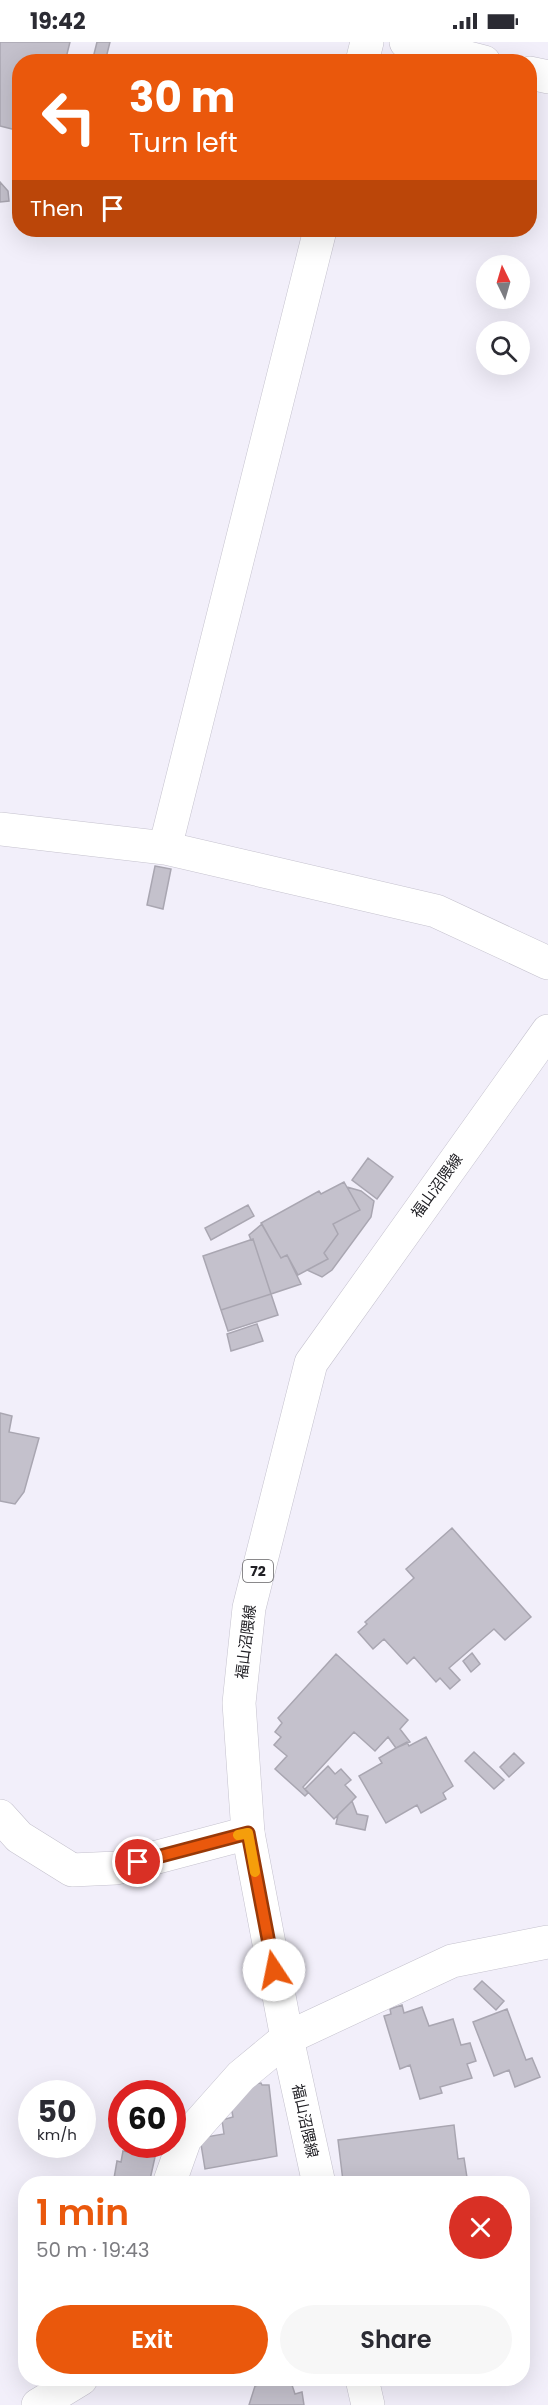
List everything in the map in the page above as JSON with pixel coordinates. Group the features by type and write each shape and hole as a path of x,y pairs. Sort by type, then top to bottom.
{"street":[{"path":"406,42 453,54"},
{"path":"165,848 318,237"},
{"path":"0,829 165,848 436,911 548,963"},
{"name":"福山沼隈線","path":"317,2176 287,2038 248,1833 239,1703 249,1608 311,1363 548,1031"},
{"path":"0,1816 19,1837 72,1870 116,1868 248,1833"},
{"path":"172,2176 185,2139 241,2076 287,2038 452,1961 548,1942"},
{"path":"38,2405 69,2386"},
{"path":"364,2386 368,2405"}],"building":[{"path":"0,42 70,42 67,54 12,54 12,129 0,126"},
{"path":"97,42 110,42 107,54 94,54"},
{"path":"0,182 8,191 9,201 0,202"},
{"path":"155,866 171,869 163,909 147,905"},
{"path":"368,1158 393,1177 377,1199 352,1180"},
{"path":"344,1182 360,1210 333,1224 338,1234 324,1253 328,1259 298,1275 287,1255 281,1258 261,1223 319,1191 321,1194"},
{"path":"347,1187 361,1191 374,1201 371,1217 332,1270 322,1277 307,1270 328,1259 324,1253 338,1234 333,1224 360,1210"},
{"path":"248,1205 254,1216 211,1240 205,1228"},
{"path":"262,1224 281,1258 287,1255 301,1284 271,1294 253,1239 251,1240 249,1235"},
{"path":"253,1239 271,1294 221,1310 203,1256"},
{"path":"271,1294 278,1315 228,1331 221,1310"},
{"path":"257,1324 263,1341 231,1351 227,1334"},
{"path":"0,1413 12,1416 9,1432 39,1438 24,1492 15,1504 0,1501"},
{"path":"452,1528 531,1617 505,1640 494,1629 449,1668 460,1680 450,1689 440,1678 436,1682 414,1657 407,1664 384,1639 373,1649 358,1632 367,1624 365,1622 414,1578 406,1569"},
{"path":"472,1653 480,1664 471,1672 463,1661"},
{"path":"336,1654 408,1720 400,1729 410,1742 396,1748 388,1737 375,1751 354,1732 303,1787 308,1793 305,1796 275,1769 287,1756 274,1745 281,1737 275,1732 282,1723 278,1718"},
{"path":"426,1737 453,1786 443,1793 446,1799 421,1813 417,1805 386,1823 359,1776 382,1763 379,1758 396,1748 407,1742 409,1746"},
{"path":"474,1752 504,1780 494,1789 465,1761"},
{"path":"514,1753 524,1763 509,1777 500,1767"},
{"path":"328,1766 335,1774 341,1769 351,1780 345,1785 356,1797 334,1819 305,1789"},
{"path":"352,1801 357,1814 368,1816 365,1830 336,1824 338,1815"},
{"path":"482,1981 504,2001 496,2010 474,1989"},
{"path":"402,2005 404,2013 422,2007 429,2026 453,2019 461,2045 470,2043 476,2061 467,2064 472,2078 440,2087 442,2093 420,2099 410,2065 400,2069 384,2016 391,2014 390,2009"},
{"path":"507,2009 526,2060 532,2058 540,2077 515,2087 509,2070 494,2076 473,2022"},
{"path":"261,2083 269,2085 277,2156 205,2169 200,2138 224,2134 222,2120 233,2117 230,2101 248,2085"},
{"path":"454,2125 458,2159 464,2158 467,2176 342,2176 338,2140"},
{"path":"122,2158 155,2158 151,2176 114,2176 117,2161 121,2162"},
{"path":"255,2386 292,2386 295,2394 302,2392 304,2405 249,2405"}],"slow traffic":[{"path":"238,1835 248,1833 255,1872"}],"route":[{"path":"138,1862 248,1833 274,1970"}]}
